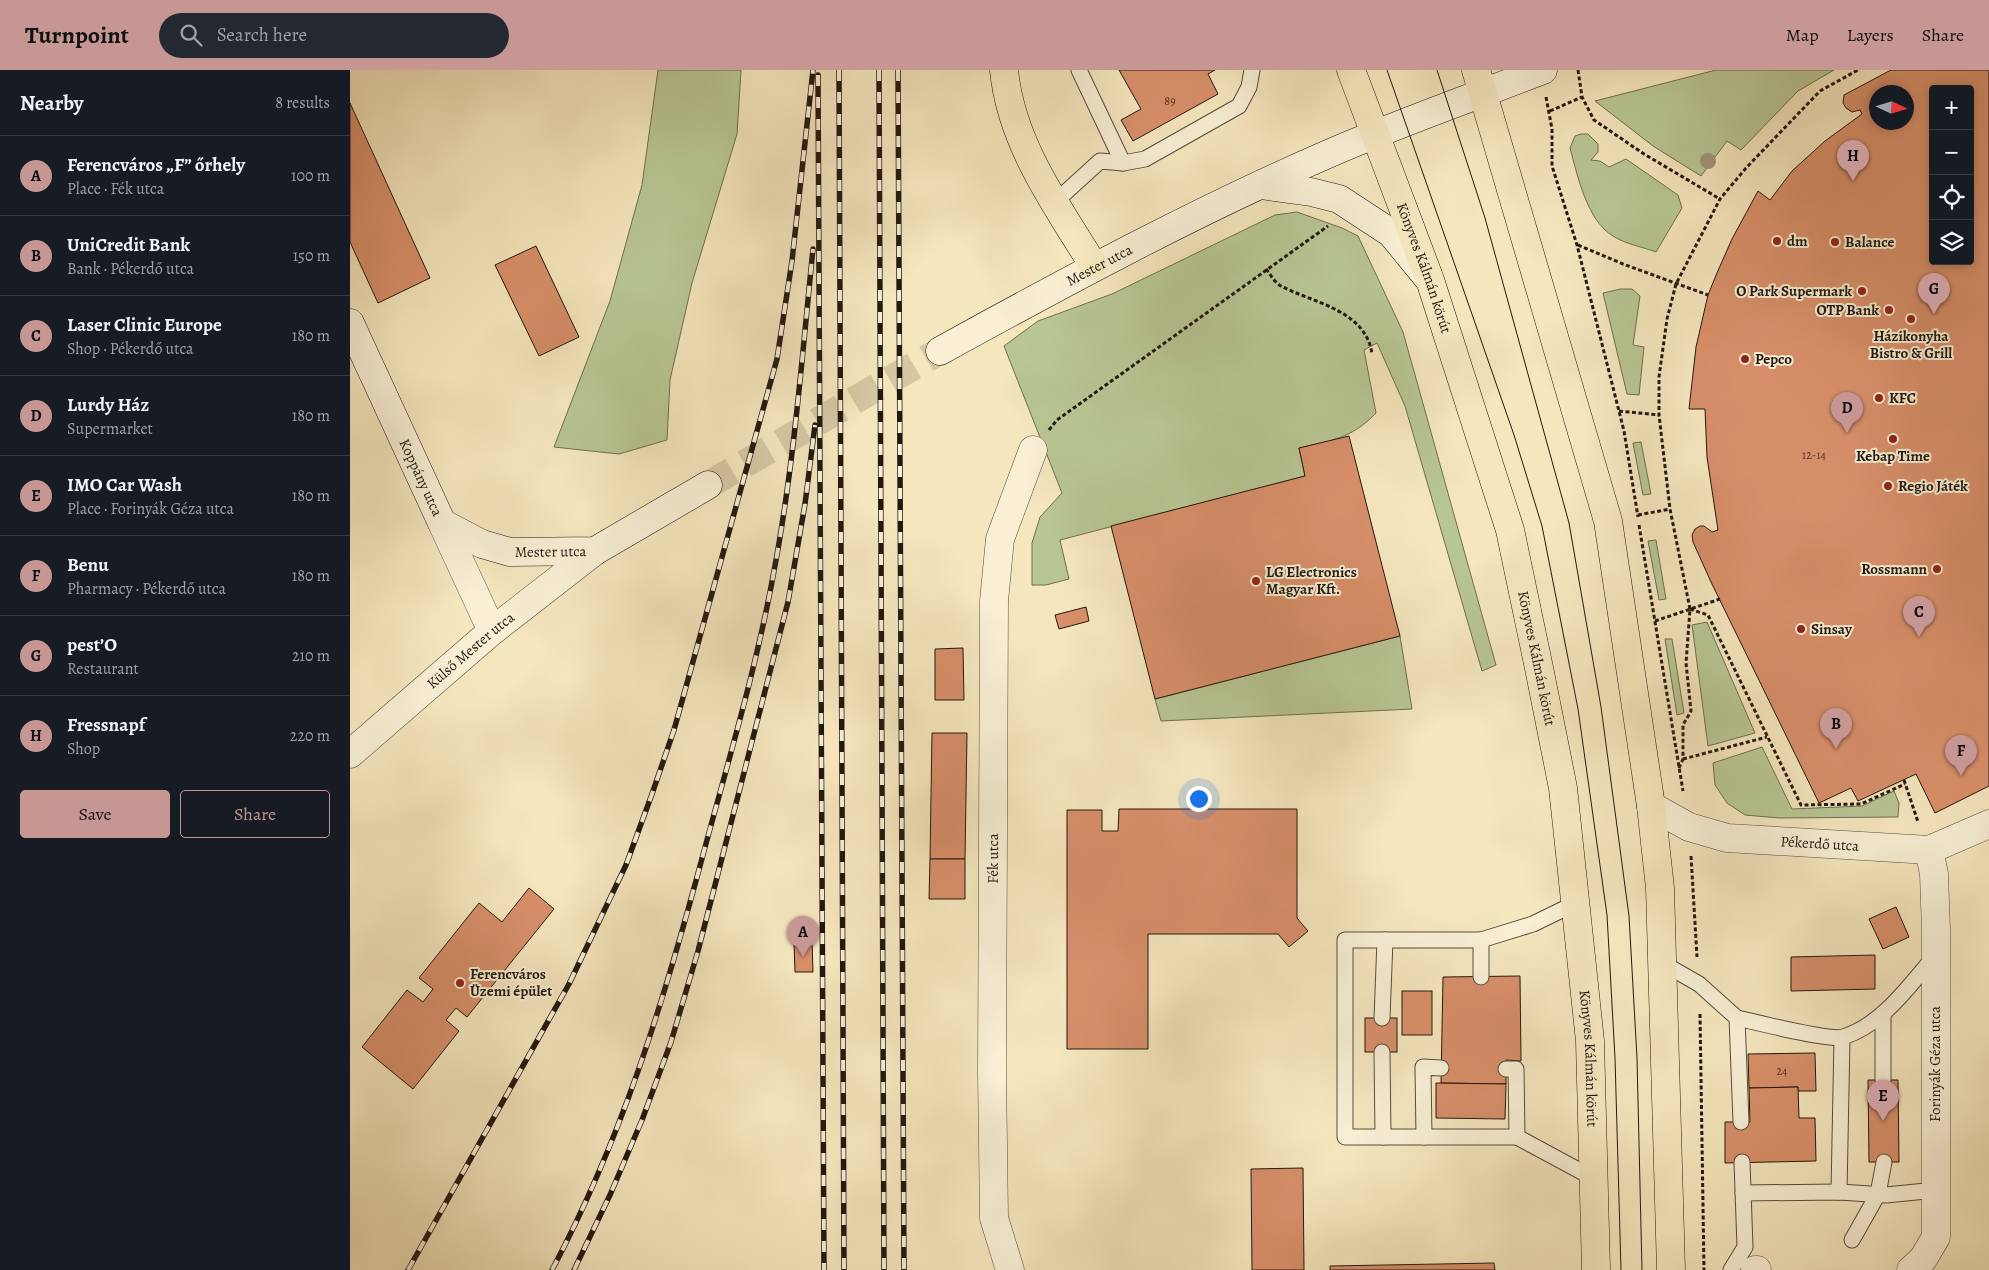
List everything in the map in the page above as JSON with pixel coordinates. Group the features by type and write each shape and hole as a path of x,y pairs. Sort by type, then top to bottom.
{"main road":[{"path":"1004,70 1006,88 1018,131 1035,170 1094,266"},
{"name":"Könyves Kálmán körút","path":"1351,70 1430,280 1510,530 1563,788 1590,1041 1596,1270"},
{"path":"1480,81 1608,522 1651,806 1660,888 1664,964 1671,1270"}],"street":[{"name":"Mester utca","path":"940,351 1094,266 1260,186 1375,135 1480,81 1543,70"},
{"path":"1260,186 1311,192 1339,199 1391,233 1430,280"},
{"name":"Koppány utca","path":"350,323 492,631"},
{"name":"Fék utca","path":"1010,1270 994,1218 992,1062 994,601 1000,539 1033,450"},
{"name":"Mester utca","path":"442,523 482,544 510,552 595,551 708,485"},
{"name":"Külső Mester utca","path":"350,754 492,631 595,551"},
{"name":"Pékerdő utca","path":"1651,806 1689,827 1727,838 1929,850 1989,824"},
{"name":"Forinyák Géza utca","path":"1911,1270 1923,1259 1936,1237 1934,874 1929,850"}],"lane":[{"path":"1079,70 1124,163"},
{"path":"1055,202 1100,161 1124,163 1145,159 1239,106 1249,87 1252,70"},
{"path":"1576,903 1533,924 1481,940 1344,940 1345,1137 1517,1137 1595,1179"},
{"path":"1382,1018 1385,940"},
{"path":"1481,940 1481,976"},
{"path":"1664,964 1699,984 1737,1018 1784,1029 1842,1038 1883,1015 1934,957"},
{"path":"1883,1015 1883,1080"},
{"path":"1737,1018 1741,1122"},
{"path":"1839,1192 1842,1038"},
{"path":"1382,1052 1382,1137"},
{"path":"1424,1137 1423,1068 1441,1068"},
{"path":"1506,1069 1516,1069 1517,1137"},
{"path":"1731,1270 1745,1247 1742,1162"},
{"path":"1852,1240 1878,1194 1884,1162"},
{"path":"1743,1193 1839,1192 1878,1194 1936,1190"}],"path":[{"path":"1578,70 1582,97 1594,120 1644,154 1720,199"},
{"path":"1679,769 1683,760 1683,725 1691,711 1686,663 1690,609 1670,510 1659,415 1659,377 1666,319 1676,284 1720,199 1746,168 1820,91 1858,70"},
{"path":"1550,111 1582,97"},
{"path":"1033,450 1057,420 1329,225"},
{"path":"1577,244 1708,295"},
{"path":"1266,269 1280,285 1334,308 1358,325 1371,345 1372,354"},
{"path":"1619,411 1659,415"},
{"path":"1638,515 1670,510"},
{"path":"1655,621 1720,599"},
{"path":"1690,609 1708,615 1801,805 1861,804 1904,782 1912,804"},
{"path":"1683,760 1767,737"}],"green space":[{"path":"658,70 741,70 737,134 692,283 670,380 667,440 619,454 554,447 610,301 642,185"},
{"path":"1716,70 1834,70 1798,91 1741,150 1727,141 1701,176 1653,146 1595,101"},
{"path":"1588,134 1598,144 1598,152 1591,160 1600,161 1609,167 1626,159 1678,195 1682,208 1656,252 1618,239 1604,229 1596,220 1584,196 1570,148 1575,136"},
{"path":"1297,212 1342,228 1358,236 1403,332 1496,665 1482,671 1405,406 1377,343 1364,350 1376,413 1367,422 1349,433 1331,440 1299,448 1305,476 1060,540 1069,579 1046,585 1032,585 1032,543 1040,517 1062,493 1004,346 1038,321 1112,294 1275,215"},
{"path":"1621,289 1632,289 1640,296 1633,345 1644,347 1639,395 1627,394 1603,293"},
{"path":"1641,442 1651,494 1643,495 1633,443"},
{"path":"1656,540 1666,599 1659,600 1648,541"},
{"path":"1707,622 1755,733 1708,746 1692,625"},
{"path":"1400,636 1412,709 1161,721 1155,699"},
{"path":"1665,639 1672,639 1684,713 1677,715"},
{"path":"1762,747 1792,809 1862,806 1894,791 1899,803 1898,817 1779,818 1745,815 1727,803 1715,785 1713,763"}],"building":[{"path":"1119,70 1215,70 1208,74 1218,94 1133,141 1121,120 1141,109"},
{"path":"1891,70 1989,70 1989,786 1935,813 1916,774 1858,801 1851,788 1819,803 1711,582 1693,542 1692,535 1695,529 1700,526 1704,526 1712,532 1718,530 1707,457 1705,409 1689,409 1696,347 1708,295 1732,239 1758,191 1770,200 1792,171 1825,141 1862,114 1860,110 1852,112 1843,103 1844,95"},
{"path":"350,103 430,278 378,303 350,242"},
{"path":"536,246 579,337 539,356 495,265"},
{"name":"LG Electronics Magyar Kft.","path":"1349,436 1400,636 1155,699 1111,526 1305,476 1299,448"},
{"path":"1086,607 1089,621 1059,629 1055,615"},
{"path":"963,648 964,700 935,700 935,649"},
{"path":"932,733 967,733 965,859 930,859"},
{"path":"1119,809 1297,809 1297,918 1308,931 1289,947 1278,934 1148,934 1148,1049 1067,1049 1067,810 1102,810 1102,831 1118,831"},
{"path":"930,859 965,859 965,899 929,899"},
{"name":"Ferencváros Üzemi épület","path":"529,888 554,909 467,1017 456,1008 446,1020 459,1031 413,1089 362,1047 407,990 423,1002 433,989 419,978 479,903 502,922"},
{"path":"1896,907 1909,937 1883,949 1869,919"},
{"path":"812,941 813,972 795,972 794,942"},
{"path":"1875,955 1875,989 1791,991 1791,957"},
{"path":"1520,976 1521,1061 1506,1060 1506,1084 1441,1083 1443,977"},
{"path":"1402,991 1432,991 1432,1035 1402,1035"},
{"path":"1365,1018 1397,1018 1397,1052 1365,1052"},
{"path":"1815,1053 1816,1091 1798,1091 1798,1087 1749,1088 1748,1054"},
{"path":"1868,1080 1898,1080 1899,1162 1869,1162"},
{"path":"1436,1083 1506,1084 1505,1119 1436,1118"},
{"path":"1798,1087 1799,1118 1815,1118 1816,1161 1725,1163 1725,1122 1750,1122 1749,1088"},
{"path":"1303,1168 1304,1270 1252,1270 1251,1169"},
{"path":"1494,1263 1495,1270 1330,1270 1330,1266"}],"tunnel":[{"path":"708,485 940,351"}],"tram line":[{"path":"1387,70 1514,435 1542,526 1578,709 1607,915 1615,1058 1621,1270"},
{"path":"1437,70 1485,218 1569,523 1601,707 1629,916 1637,1058 1642,1270"}],"railway":[{"path":"408,1270 569,984 626,865 674,730 777,359 792,261 813,70"},
{"path":"839,70 844,1270"},
{"path":"879,70 884,1270"},
{"path":"898,70 904,1270"},
{"path":"818,75 824,1270"},
{"path":"552,1270 599,1172 638,1072 655,1022 686,919 750,682 767,608 787,491 813,249"},
{"path":"574,1270 610,1195 642,1120 671,1042 698,951 788,602 805,504 815,425"}],"place":[{"name":"Fressnapf","path":"1853,181"},
{"name":"dm","path":"1777,241"},
{"name":"Balance","path":"1835,242"},
{"name":"O Park Supermark","path":"1862,291"},
{"name":"OTP Bank","path":"1889,310"},
{"name":"pest’O","path":"1934,314"},
{"name":"Házikonyha Bistro & Grill","path":"1911,319"},
{"name":"Pepco","path":"1745,359"},
{"name":"KFC","path":"1879,398"},
{"name":"Lurdy Ház","path":"1847,433"},
{"name":"Kebap Time","path":"1893,439"},
{"name":"Regio Játék","path":"1888,486"},
{"name":"Rossmann","path":"1937,569"},
{"name":"LG Electronics Magyar Kft.","path":"1256,581"},
{"name":"Sinsay","path":"1801,629"},
{"name":"Laser Clinic Europe","path":"1919,637"},
{"name":"UniCredit Bank","path":"1836,749"},
{"name":"Benu","path":"1961,776"},
{"name":"Ferencváros „F” őrhely","path":"803,957"},
{"name":"Ferencváros Üzemi épület","path":"460,983"},
{"name":"IMO Car Wash","path":"1883,1121"}]}
